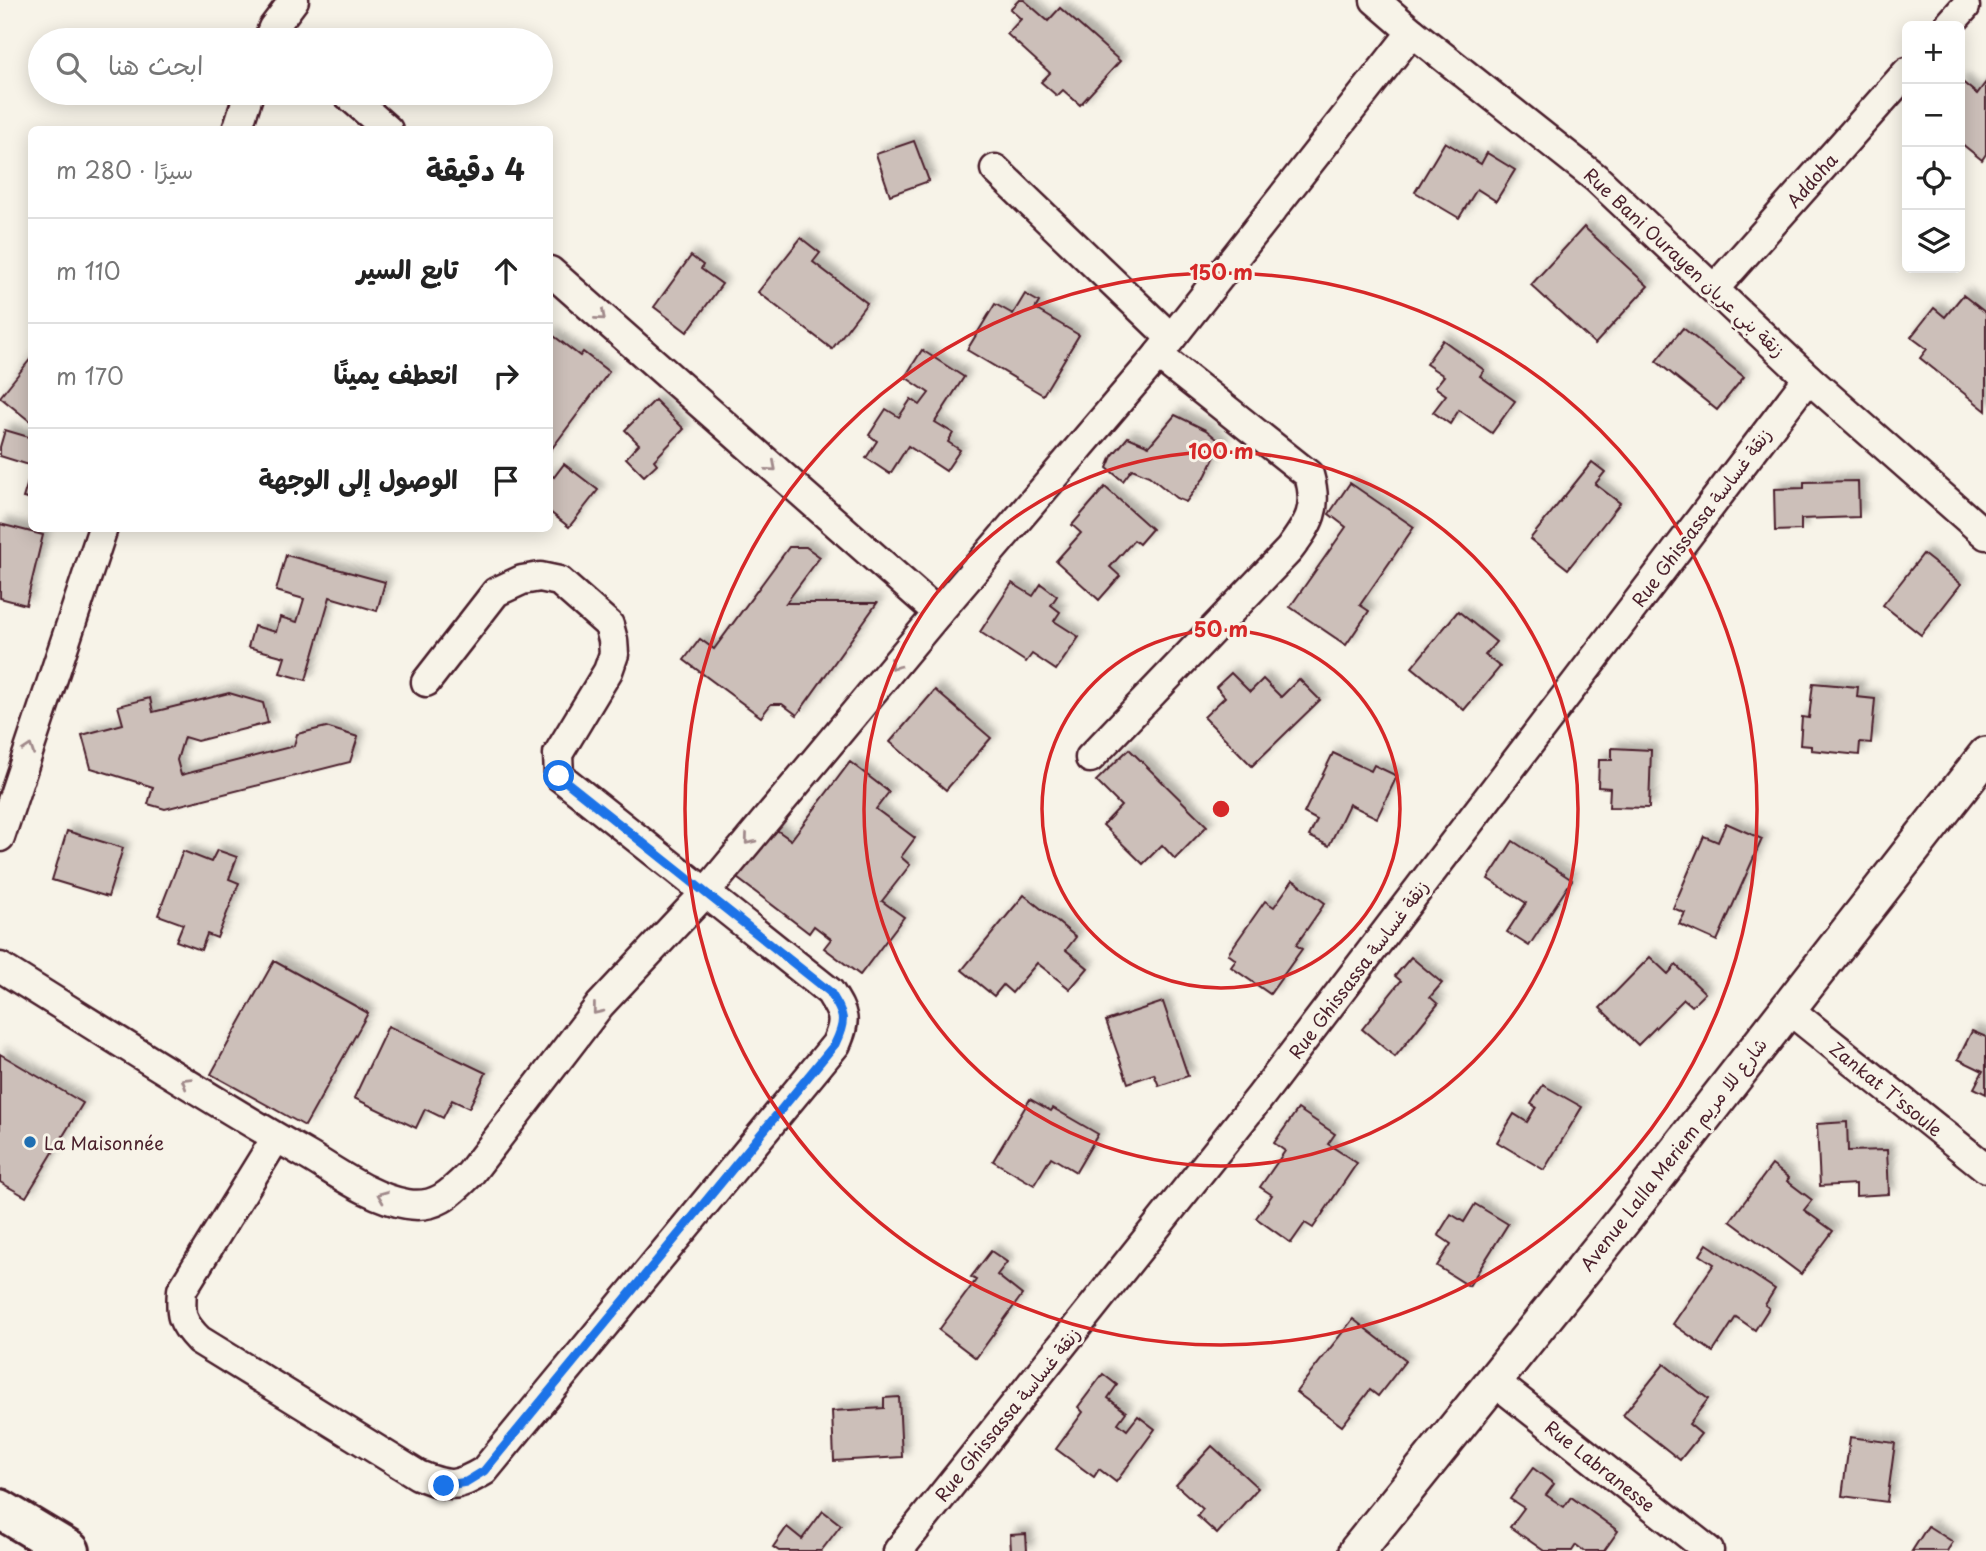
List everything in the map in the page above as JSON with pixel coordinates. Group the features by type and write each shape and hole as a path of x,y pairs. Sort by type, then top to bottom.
{"main road":[{"path":"0,1509 70,1551"}],"street":[{"path":"280,28 294,0"},
{"name":"Rue Bani Ourayen زنقة بني عريان","path":"1390,5 1412,33 1597,177 1808,378 1986,535"},
{"path":"0,967 276,1138 381,1197 408,1205 426,1205 448,1196 470,1174 600,1005 706,892 937,612 1164,346 1412,33"},
{"name":"Addoha","path":"1715,288 1902,78"},
{"path":"238,126 245,105"},
{"path":"360,105 383,126"},
{"path":"995,169 1164,346 1309,475 1313,489 1314,507 1307,526 1289,550 1090,758"},
{"path":"553,274 937,612"},
{"name":"Rue Ghissassa زنقة غساسة","path":"898,1551 1260,1097 1808,378"},
{"path":"0,837 102,532"},
{"path":"276,1138 182,1290 180,1310 184,1325 199,1340 418,1475 444,1486 466,1482 484,1471 835,1044 842,1030 844,1016 830,992 559,776 558,754 608,671 614,654 609,625 559,581 540,577 522,580 496,592 426,682"},
{"name":"Avenue Lalla Meriem شارع للا مريم","path":"1357,1551 1644,1194 1986,755"},
{"name":"Zankat T'ssoule","path":"1787,1008 1986,1168"},
{"name":"Rue Labranesse","path":"1494,1381 1709,1551"}],"building":[{"path":"1019,0 1024,0 1048,21 1060,8 1120,61 1080,105 1063,90 1057,96 1041,82 1050,73 1007,34 1021,19 1010,9"},
{"path":"1986,82 1986,154 1982,160 1965,146 1965,84 1977,94"},
{"path":"914,141 929,181 890,195 876,154"},
{"path":"1445,142 1481,164 1487,153 1515,170 1496,201 1477,189 1459,218 1415,192"},
{"path":"1584,227 1648,286 1595,344 1531,285"},
{"path":"801,238 820,253 813,262 867,303 832,349 758,292"},
{"path":"691,256 703,265 701,269 722,284 687,332 654,307"},
{"path":"1025,294 1039,302 1035,309 1079,335 1043,395 967,350 995,304 1013,314"},
{"path":"1963,295 1986,313 1986,411 1920,358 1927,349 1911,337 1934,308 1945,317"},
{"path":"1683,328 1744,377 1717,410 1656,361"},
{"path":"553,335 580,356 583,352 609,372 553,447"},
{"path":"1443,340 1484,370 1480,376 1515,401 1492,433 1459,410 1450,424 1433,412 1446,395 1435,387 1444,376 1426,364"},
{"path":"922,350 964,377 935,422 953,433 948,442 960,450 946,471 908,446 890,474 866,458 877,441 869,435 886,409 899,417 911,399 920,405 929,393 905,377"},
{"path":"28,362 28,420 0,397"},
{"path":"655,400 684,429 654,460 657,464 644,476 626,458 639,444 625,430"},
{"path":"1175,415 1206,430 1223,444 1206,475 1186,502 1176,498 1149,476 1132,469 1123,481 1107,468 1112,456 1128,437 1149,446"},
{"path":"5,430 28,437 28,465 0,456"},
{"path":"1592,462 1605,472 1595,484 1620,503 1568,569 1530,539"},
{"path":"564,464 598,490 569,527 553,514 554,477"},
{"path":"1858,481 1859,517 1801,519 1801,530 1775,531 1774,489 1804,488 1804,482"},
{"path":"28,482 28,499 23,498"},
{"path":"1350,483 1414,527 1360,605 1369,611 1346,645 1290,607 1346,527 1329,514"},
{"path":"1105,487 1152,529 1139,544 1134,540 1110,567 1120,576 1099,600 1056,561 1081,533 1072,525"},
{"path":"0,524 43,535 26,605 0,598"},
{"path":"789,547 806,547 820,557 786,603 877,603 797,715 782,704 771,704 761,717 684,660 700,639 714,649"},
{"path":"1923,554 1961,584 1921,635 1883,605"},
{"path":"286,555 385,582 377,611 330,597 306,680 280,673 285,657 248,647 254,626 276,632 280,617 297,622 304,599 276,591"},
{"path":"1012,583 1033,596 1041,584 1057,596 1051,605 1060,612 1054,621 1079,637 1056,670 1032,654 1026,662 980,632"},
{"path":"1458,611 1496,642 1485,655 1500,667 1464,710 1412,667"},
{"path":"1231,673 1250,692 1263,679 1281,697 1299,679 1320,700 1252,766 1204,717 1225,697 1216,687"},
{"path":"1813,683 1858,687 1857,697 1875,699 1871,743 1860,742 1859,755 1811,750 1811,746 1800,745 1802,717 1809,718"},
{"path":"935,690 991,738 946,790 890,742"},
{"path":"229,693 263,703 268,723 197,741 184,737 177,760 181,775 294,746 297,734 326,727 358,737 350,762 165,809 148,804 153,787 91,768 82,735 123,724 118,706 150,698 153,712"},
{"path":"1612,748 1651,750 1649,808 1609,807 1610,788 1598,787 1599,760 1612,760"},
{"path":"1129,749 1207,826 1175,859 1162,845 1143,864 1103,825 1121,806 1096,781"},
{"path":"1333,753 1371,771 1374,765 1397,776 1377,818 1349,804 1329,846 1309,836 1317,820 1304,813"},
{"path":"850,762 889,792 876,809 915,838 901,857 910,865 882,901 904,917 860,975 824,948 831,939 814,926 809,933 729,872 767,823 791,840"},
{"path":"1726,823 1762,839 1717,941 1679,924 1685,913 1673,908 1704,836 1718,842"},
{"path":"67,831 123,848 108,897 52,880"},
{"path":"1513,841 1572,880 1529,946 1507,932 1526,903 1488,879"},
{"path":"217,850 237,857 229,879 239,883 217,938 207,934 201,950 176,941 183,924 158,915 183,851 211,862"},
{"path":"1293,880 1325,903 1296,945 1302,949 1270,994 1231,967 1236,960 1228,954 1265,901 1274,907"},
{"path":"1024,895 1076,937 1066,950 1088,968 1070,989 1037,963 1012,993 1003,985 994,996 962,970"},
{"path":"1411,957 1442,983 1430,997 1438,1004 1395,1057 1362,1029 1401,981 1395,976"},
{"path":"1650,957 1668,974 1676,965 1705,993 1692,1006 1684,999 1638,1045 1600,1008"},
{"path":"274,961 368,1013 305,1126 211,1074"},
{"path":"1163,1002 1188,1076 1159,1086 1154,1074 1128,1083 1106,1021"},
{"path":"388,1026 486,1073 469,1108 452,1100 443,1118 425,1109 416,1128 354,1098"},
{"path":"1972,1031 1986,1037 1986,1094 1974,1088 1983,1071 1958,1059"},
{"name":"La Maisonnée","path":"0,1054 83,1103 26,1197 0,1182"},
{"path":"1543,1085 1582,1107 1544,1170 1497,1142 1514,1114 1527,1122 1536,1107 1531,1104"},
{"path":"1030,1099 1051,1111 1053,1108 1098,1134 1076,1172 1051,1157 1034,1185 993,1161"},
{"path":"1298,1109 1335,1134 1328,1144 1357,1163 1313,1228 1305,1223 1291,1243 1256,1218 1272,1195 1260,1187 1285,1151 1274,1143"},
{"path":"1847,1122 1848,1151 1887,1150 1889,1194 1856,1196 1856,1184 1820,1186 1817,1124"},
{"path":"1772,1165 1789,1178 1787,1181 1812,1200 1804,1210 1833,1231 1801,1274 1730,1221"},
{"path":"1475,1204 1508,1224 1469,1286 1437,1266 1451,1244 1438,1235 1451,1214 1464,1222"},
{"path":"1707,1244 1775,1289 1765,1305 1769,1308 1755,1330 1736,1317 1713,1352 1673,1324 1714,1264 1700,1255"},
{"path":"991,1251 1007,1262 997,1275 1022,1295 976,1358 939,1330 976,1280 971,1277"},
{"path":"1353,1319 1406,1360 1378,1396 1370,1390 1342,1426 1296,1392"},
{"path":"1664,1364 1708,1399 1689,1424 1701,1434 1680,1460 1623,1415"},
{"path":"1103,1374 1117,1385 1108,1398 1126,1412 1118,1423 1127,1430 1138,1416 1155,1429 1116,1482 1099,1469 1094,1477 1056,1449 1083,1412 1078,1407"},
{"path":"899,1397 902,1457 834,1461 832,1411 884,1408 884,1398"},
{"path":"1850,1437 1895,1443 1887,1502 1842,1496"},
{"path":"1212,1446 1258,1488 1217,1534 1197,1516 1203,1509 1176,1485"},
{"path":"1533,1468 1554,1484 1546,1495 1564,1507 1571,1497 1618,1531 1604,1551 1584,1551 1576,1545 1572,1551 1544,1551 1510,1527 1524,1508 1510,1499"},
{"path":"823,1511 841,1525 821,1551 779,1551 773,1547 787,1527 802,1539"},
{"path":"1928,1526 1953,1542 1947,1551 1912,1551"},
{"path":"1026,1534 1027,1551 1011,1551 1010,1535"}],"place":[{"name":"La Maisonnée","path":"30,1142"}],"route":[{"path":"444,1486 466,1482 484,1471 835,1044 842,1030 844,1016 830,992 559,776"}]}
